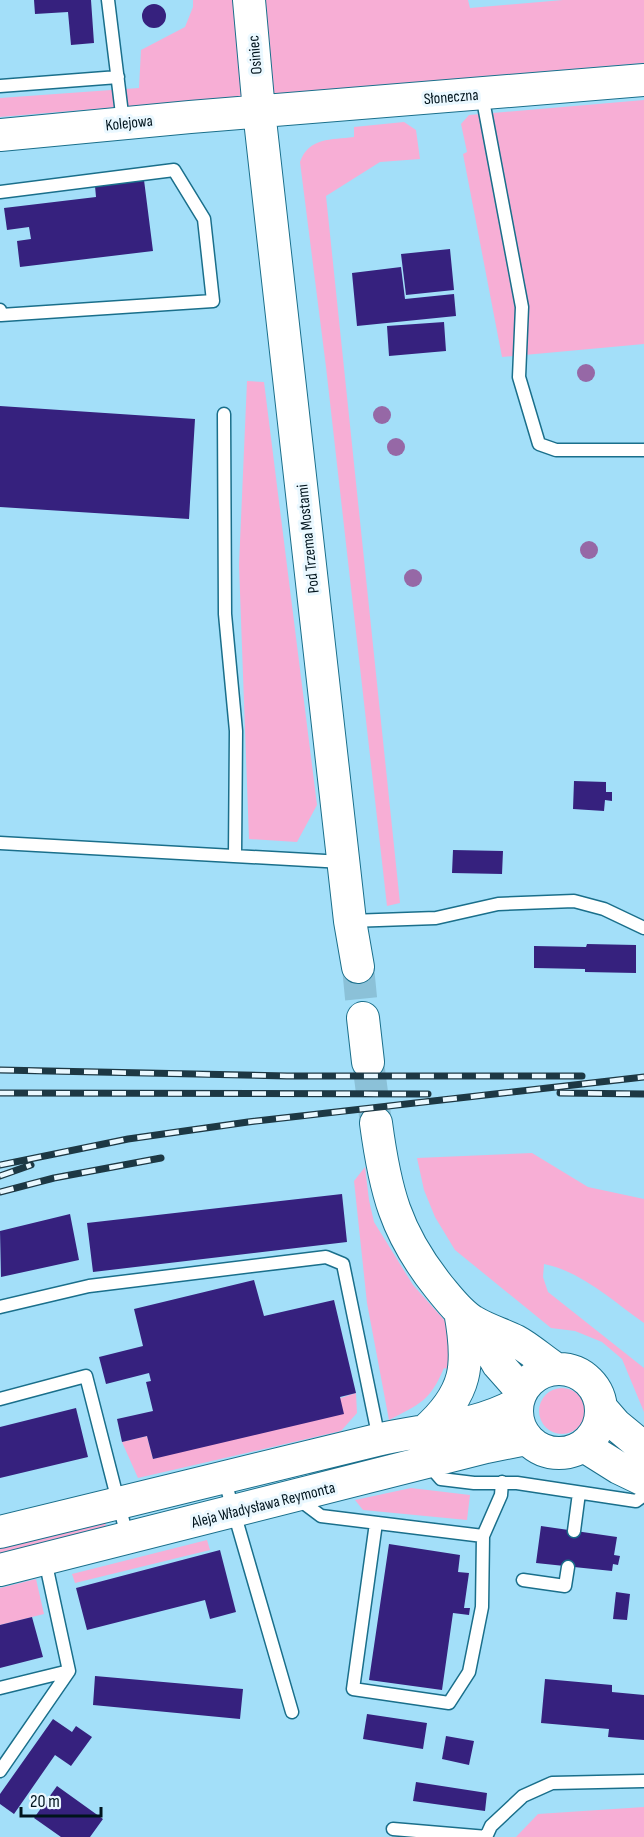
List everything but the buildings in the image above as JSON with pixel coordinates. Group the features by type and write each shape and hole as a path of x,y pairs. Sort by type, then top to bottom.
{"street":[{"name":"Osiniec","path":"249,0 259,111"},
{"name":"Słoneczna","path":"259,111 644,80"},
{"name":"Kolejowa","path":"0,135 259,111"},
{"name":"Pod Trzema Mostami","path":"259,111 350,921 358,967"},
{"path":"363,1018 368,1062"},
{"path":"376,1123 391,1206 408,1242 424,1269 467,1317 519,1397 518,1424 526,1439 544,1451 558,1453 571,1452 584,1446 599,1427 602,1409 597,1390 588,1378 575,1371 553,1367 517,1342 467,1317"},
{"path":"428,1446 462,1382 467,1317"},
{"path":"519,1397 537,1374 553,1367"},
{"name":"Aleja Władysława Reymonta","path":"428,1446 478,1421 502,1413 519,1397"},
{"path":"602,1409 615,1424 644,1448"},
{"name":"Aleja Władysława Reymonta","path":"0,1532 224,1478 383,1456 428,1446 526,1439"},
{"path":"584,1446 619,1468 644,1480"},
{"name":"Aleja Władysława Reymonta","path":"0,1570 295,1496 383,1456"}],"lane":[{"path":"108,0 123,123"},
{"path":"0,86 118,77"},
{"path":"482,93 522,307 519,377 539,444 556,450 644,450"},
{"path":"0,192 174,170 204,219 213,301 1,315 0,310"},
{"path":"224,414 225,614 236,731 235,856"},
{"path":"0,843 344,862"},
{"path":"350,921 436,918 498,904 574,901 604,909 644,928"},
{"path":"0,1307 89,1286 326,1257 343,1264 383,1456"},
{"path":"0,1399 86,1376 128,1538"},
{"path":"428,1446 435,1473 441,1479 474,1483 502,1482 636,1501 644,1495"},
{"path":"224,1478 292,1712"},
{"path":"376,1522 353,1689 449,1703 469,1672 482,1607 483,1536 501,1495 502,1482"},
{"path":"574,1531 579,1493"},
{"path":"295,1496 321,1516 483,1536"},
{"path":"2,1766 69,1671 45,1558"},
{"path":"523,1580 566,1586 568,1567"},
{"path":"0,1688 69,1671"},
{"path":"393,1829 486,1837 491,1826 523,1796 552,1783 644,1781"}],"shaded area":[{"path":"193,0 468,0 470,8 563,0 644,0 644,63 0,117 0,98 139,88 141,50 185,27 193,7"},
{"path":"644,100 644,344 502,357 463,154 467,152 461,124 469,115"},
{"path":"404,122 416,130 420,159 380,162 326,196 400,903 387,906 326,367 300,162 309,148 315,144 354,137 354,127"},
{"path":"247,381 264,382 317,805 297,842 249,839 239,565"},
{"path":"532,1153 588,1187 644,1199 644,1323 597,1288 571,1273 544,1264 543,1277 548,1292 644,1368 644,1412 622,1359 602,1342 575,1331 551,1328 455,1250 435,1217 424,1190 417,1158"},
{"path":"365,1167 374,1222 413,1285 446,1322 452,1343 452,1370 444,1368 429,1395 409,1410 389,1420 367,1303 354,1181"},
{"path":"562,1388 571,1389 579,1394 584,1402 584,1420 579,1428 571,1433 562,1434 553,1433 545,1428 540,1420 539,1411 540,1402 545,1394 553,1389"},
{"path":"356,1393 357,1413 341,1431 138,1478 122,1442 147,1436 153,1459"},
{"path":"411,1488 470,1495 467,1520 363,1510 355,1500"},
{"path":"104,1520 106,1525 102,1531 0,1557 0,1541"},
{"path":"207,1540 210,1550 75,1583 72,1574"},
{"path":"36,1579 44,1614 0,1625 0,1588"},
{"path":"644,1807 644,1837 516,1837 538,1814"}],"tunnel":[{"path":"358,967 363,1018"},
{"path":"368,1062 376,1123"}],"railway":[{"path":"0,1070 287,1076 582,1076"},
{"path":"0,1165 128,1139 248,1122 644,1077"},
{"path":"0,1093 428,1094"},
{"path":"560,1093 644,1094"},
{"path":"0,1192 54,1178 161,1158"},
{"path":"0,1176 31,1165"}]}
